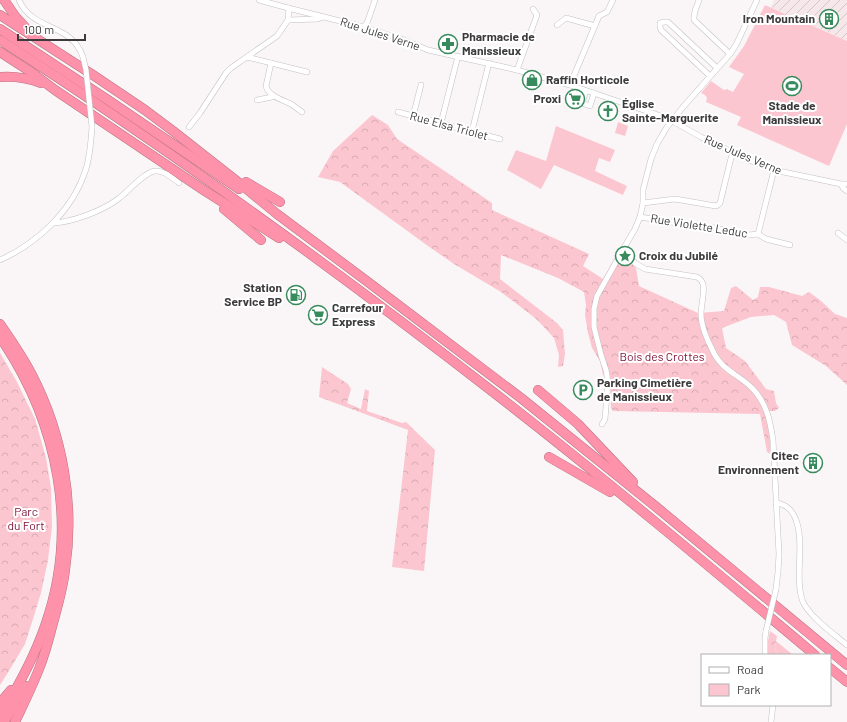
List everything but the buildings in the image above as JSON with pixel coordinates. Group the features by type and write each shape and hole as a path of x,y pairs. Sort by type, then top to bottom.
{"highway":[{"path":"4,0 21,22 52,47"},
{"path":"0,15 52,47 145,110 217,165 277,214 468,357 660,510 847,665"},
{"path":"0,29 277,214"},
{"path":"0,40 186,164 406,325 498,396 814,654"},
{"path":"0,52 31,72 183,181 261,240"},
{"path":"0,77 12,76 29,79 55,90"},
{"path":"217,165 280,202"},
{"path":"183,181 338,275"},
{"path":"0,324 32,375 41,394 56,436 64,472 68,510 68,543 63,586 39,669 15,722"},
{"path":"0,336 34,396 43,420 57,475 61,510 60,552 53,597 45,626 35,652 16,690 0,716"},
{"path":"538,390 578,424 660,510"},
{"path":"549,457 635,507"},
{"path":"4,722 27,685 37,665 54,619"},
{"path":"831,669 847,682"},
{"path":"0,703 25,672"}],"street":[{"path":"0,260 28,244 53,223 73,197 83,177 89,157 92,127 86,70 79,48 67,35 36,20 19,0"},
{"name":"Rue Jules Verne","path":"259,0 363,27 399,38 428,50 517,70 570,85 659,115 733,153 774,170 847,184"},
{"path":"363,27 375,0"},
{"path":"570,85 599,16 607,12 613,0"},
{"path":"699,0 695,11 694,20 730,54"},
{"path":"602,424 605,419 608,382 594,327 594,309 597,296 635,229 640,217 643,203 643,190 651,159 657,144 683,107 730,54 736,45 757,0"},
{"path":"189,127 226,73 277,36 288,20 289,8"},
{"path":"517,70 537,15 533,9"},
{"path":"288,20 318,19 323,17"},
{"path":"557,25 566,18 595,26"},
{"path":"710,76 661,30 660,23 668,22 718,68"},
{"path":"441,123 458,56"},
{"path":"247,57 306,72"},
{"path":"271,64 266,86 267,90 302,112"},
{"path":"472,131 489,64"},
{"path":"413,116 421,85"},
{"path":"586,91 582,103 590,106 594,93"},
{"path":"257,100 272,97 273,95"},
{"name":"Rue Elsa Triolet","path":"398,112 500,139"},
{"path":"643,203 675,199 716,206 718,205 720,203 733,153"},
{"name":"Rue Violette Leduc","path":"758,234 774,170"},
{"path":"53,223 63,222 105,207 122,196 146,175 154,171 165,173 183,181"},
{"path":"841,184 847,191"},
{"name":"Rue Violette Leduc","path":"640,217 715,228 750,235 758,234 766,239 790,245"},
{"path":"838,233 847,240"},
{"path":"625,246 629,256 635,263 646,269 697,277 701,279 703,282 701,317 708,341 714,354 720,364 752,389 759,397 765,406 769,417 773,440 779,554 776,589 766,632 765,654"},
{"path":"776,503 783,504 791,511 795,516 797,523 799,536 800,590 803,602 809,612 847,645"},
{"path":"771,722 773,706"}],"shaded area":[{"name":"Iron Mountain","path":"774,0 847,0 847,41 771,7"}],"green space":[{"name":"Stade de Manissieux","path":"765,5 847,41 847,124 829,166 737,125 741,117 706,102 707,98 701,93 711,81 724,90 727,89 733,92 744,74 729,67 744,46"},
{"name":"Bois des Crottes","path":"372,115 388,125 397,139 492,203 492,210 589,254 583,266 603,279 620,249 636,268 639,286 698,313 724,311 731,288 736,286 753,300 758,297 760,287 769,287 802,296 809,292 835,314 847,318 847,385 826,366 792,345 786,322 774,315 751,317 722,328 726,348 745,361 766,389 774,391 776,403 779,408 775,411 765,411 770,433 770,454 767,452 760,414 613,411 611,408 610,377 603,375 600,361 592,348 588,333 585,315 586,305 584,292 558,278 501,255 500,279 557,323 563,330 565,354 563,366 558,367 559,355 554,338 535,318 501,292 454,264 428,246 340,182 318,177 333,151"},
{"path":"618,122 628,126 625,136 615,133"},
{"path":"556,126 615,150 610,162 599,158 595,171 627,186 623,195 554,165 541,189 507,170 516,150 546,161"},
{"name":"Parc du Fort","path":"0,353 17,382 35,419 46,458 51,488 52,527 48,560 41,593 25,644 0,685"},
{"path":"322,367 348,384 351,389 347,403 361,409 365,389 369,391 367,411 402,423 406,422 435,450 424,571 392,567 408,430 319,397"},
{"path":"770,631 777,636 775,647 777,654 768,654"},
{"path":"776,641 792,654 777,654 775,647"}],"place":[{"name":"Iron Mountain","path":"829,19"},
{"name":"Pharmacie de Manissieux","path":"448,44"},
{"name":"Raffin Horticole","path":"532,80"},
{"name":"Stade de Manissieux","path":"792,86"},
{"name":"Proxi","path":"575,99"},
{"name":"Église Sainte-Marguerite","path":"608,111"},
{"name":"Croix du Jubilé","path":"625,256"},
{"name":"Station Service BP","path":"296,295"},
{"name":"Carrefour Express","path":"318,315"},
{"name":"Parking Cimetière de Manissieux","path":"583,390"},
{"name":"Citec Environnement","path":"813,463"}]}
